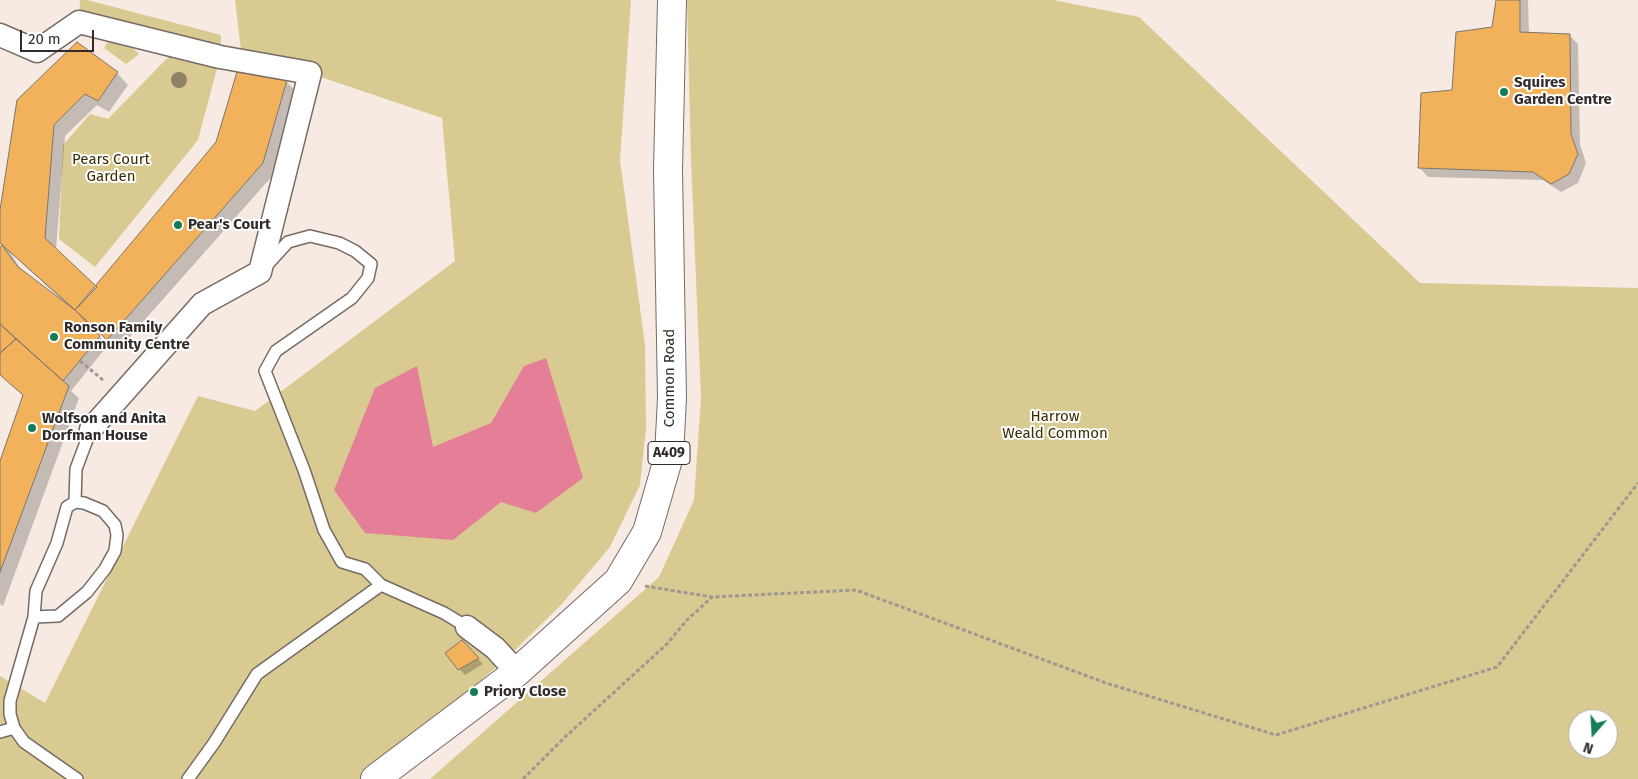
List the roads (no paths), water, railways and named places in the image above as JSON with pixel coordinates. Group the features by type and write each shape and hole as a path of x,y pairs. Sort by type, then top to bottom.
{"main road":[{"name":"Common Road","path":"375,779 517,672 618,581 648,532 669,456 672,398 668,170 672,0"}],"street":[{"path":"0,36 37,51 79,22 220,57 310,73 260,272 202,304 91,429"},
{"path":"467,627 495,648 517,672"}],"lane":[{"path":"260,272 288,242 310,236 339,243 355,251 371,264 368,278 352,298 276,351 264,371 295,445 330,543 342,562 365,569 381,585 444,613 467,627"},
{"path":"75,502 76,468 91,429"},
{"path":"34,617 58,616 73,605 87,592 115,551 117,534 110,518 94,507 75,502 66,507 56,543 36,591 34,617 10,700 10,714 14,728 24,742 77,779"},
{"path":"188,779 214,743 257,674 381,585"},
{"path":"0,732 14,728"}],"place":[{"name":"Squires Garden Centre","path":"1504,92"},
{"name":"Pear's Court","path":"178,225"},
{"name":"Ronson Family Community Centre","path":"54,337"},
{"name":"Wolfson and Anita Dorfman House","path":"32,428"},
{"name":"Priory Close","path":"474,692"}],"park label":[{"name":"Pears Court Garden","path":"111,168"},
{"name":"Harrow Weald Common","path":"1055,426"}]}
